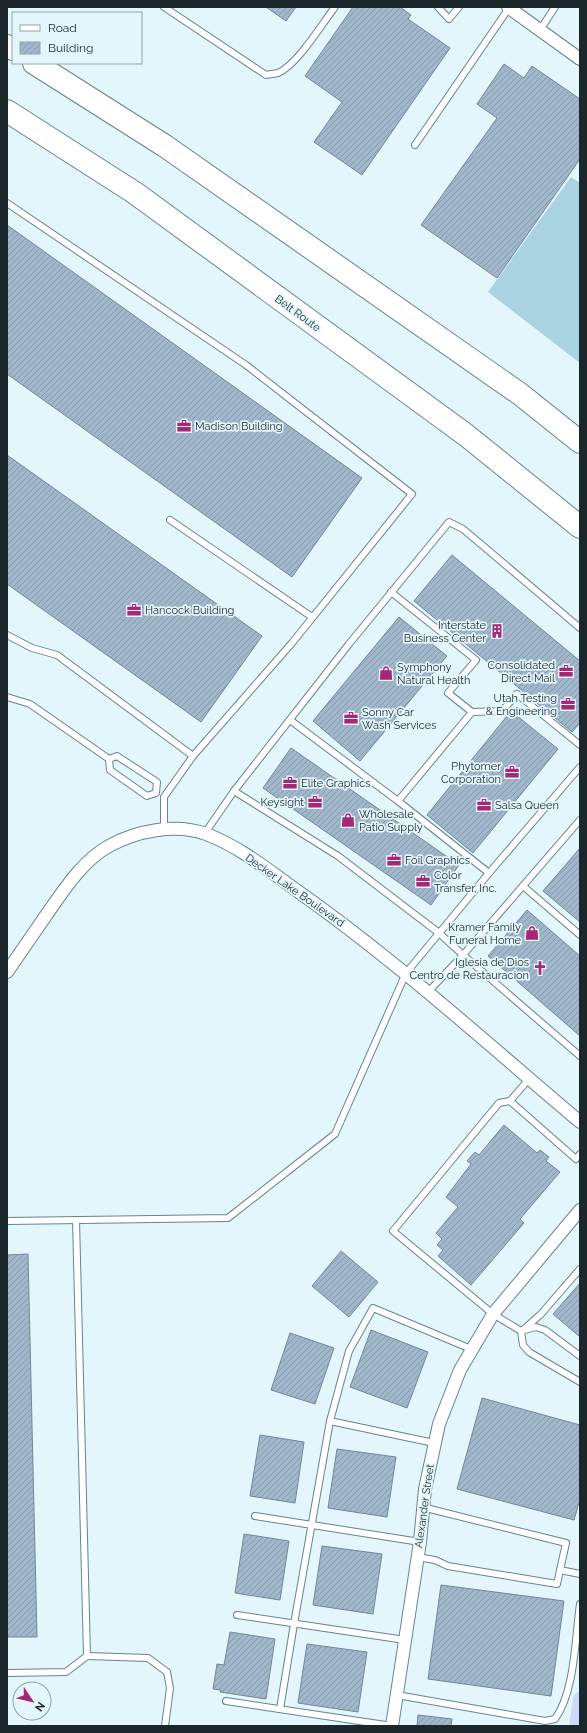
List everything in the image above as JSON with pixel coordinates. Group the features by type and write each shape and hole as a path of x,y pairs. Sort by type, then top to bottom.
{"highway":[{"path":"36,64 166,146 520,394 580,442"},
{"name":"Belt Route","path":"7,111 141,197 466,435 580,527"}],"street":[{"path":"509,7 580,58"},
{"name":"Decker Lake Boulevard","path":"7,972 75,876 91,859 108,846 134,835 164,830 187,830 204,833 232,846 346,926 406,973 580,1122"},
{"name":"Alexander Street","path":"392,1726 420,1542 422,1507 439,1424 460,1370 493,1314 580,1210"}],"lane":[{"path":"164,7 266,75 277,73 287,67 297,57 335,7"},
{"path":"438,7 450,19 458,7"},
{"path":"415,145 509,7"},
{"path":"540,30 555,7"},
{"path":"7,203 246,365 412,494 312,618 193,756 164,797 164,830"},
{"path":"170,520 312,618"},
{"path":"204,833 234,791 391,592 449,522 463,529 580,628"},
{"path":"391,592 476,660 448,693 472,712 502,711 517,694 580,746"},
{"path":"7,635 32,648 57,655 193,756"},
{"path":"7,697 30,704 109,759 110,770 147,796 156,793 164,797"},
{"path":"398,801 472,712"},
{"path":"290,720 398,801 489,873"},
{"path":"109,759 117,756 157,782 156,793"},
{"path":"7,1221 228,1218 335,1134 406,973 580,767"},
{"path":"234,791 338,856 439,933 580,1056"},
{"path":"428,992 463,955 580,820"},
{"path":"523,886 580,935"},
{"path":"529,1079 510,1101 499,1103 393,1231 493,1314 522,1331 536,1328 545,1330 580,1356"},
{"path":"510,1101 576,1159 580,1154"},
{"path":"76,1220 87,1656"},
{"path":"522,1331 541,1314 580,1269"},
{"path":"280,1709 330,1421 348,1351 373,1308 471,1349"},
{"path":"522,1331 523,1345 529,1352 580,1382"},
{"path":"330,1421 434,1443"},
{"path":"417,1557 435,1560 448,1566 557,1584 566,1543 422,1507"},
{"path":"255,1516 420,1542"},
{"path":"560,1570 580,1574"},
{"path":"397,1695 545,1721 555,1719 563,1708 568,1692 580,1604"},
{"path":"237,1615 405,1640"},
{"path":"7,1673 66,1672 87,1656 148,1658 167,1672 170,1688 165,1726"},
{"path":"226,1701 392,1726"}],"shaded area":[{"path":"571,177 580,183 580,363 488,292"}],"building":[{"path":"266,7 296,7 286,21"},
{"path":"353,7 400,7 411,15 408,19 450,48 362,175 314,142 342,102 305,76"},
{"path":"504,64 524,78 532,66 580,99 580,159 497,278 421,225 497,118 477,104"},
{"name":"Madison Building","path":"7,225 362,478 292,577 7,374"},
{"name":"Hancock Building","path":"7,455 262,636 201,722 7,584"},
{"name":"Interstate Business Center","path":"452,555 580,661 580,723 572,732 414,601"},
{"name":"Interstate Business Center","path":"399,617 447,656 360,761 313,721"},
{"path":"511,711 558,749 473,853 427,815"},
{"path":"291,748 459,865 431,905 263,788"},
{"path":"580,848 580,922 543,891"},
{"path":"527,910 580,956 580,1036 488,956"},
{"path":"504,1125 537,1153 540,1150 549,1157 546,1161 560,1172 520,1219 524,1223 471,1285 438,1256 443,1250 437,1245 442,1239 436,1233 458,1207 446,1197 471,1164 467,1161 475,1152 479,1155"},
{"path":"341,1251 378,1282 349,1317 312,1286"},
{"path":"28,1254 37,1637 7,1637 7,1255"},
{"path":"580,1283 580,1337 553,1314"},
{"path":"371,1330 428,1352 407,1408 350,1387"},
{"path":"290,1333 334,1348 315,1404 271,1390"},
{"path":"482,1398 580,1425 580,1499 574,1520 457,1489"},
{"path":"260,1435 304,1442 295,1503 250,1496"},
{"path":"337,1449 396,1457 387,1517 328,1508"},
{"path":"244,1534 289,1541 280,1600 235,1593"},
{"path":"322,1546 382,1554 373,1614 313,1605"},
{"path":"441,1585 564,1601 551,1696 428,1679"},
{"path":"230,1632 275,1639 266,1699 220,1692 221,1690 213,1689 217,1664 224,1665"},
{"path":"307,1644 367,1652 358,1712 298,1703"},
{"path":"418,1715 452,1719 451,1726 417,1726"}],"waterway":[{"path":"576,1726 580,1699"}],"place":[{"name":"Madison Building","path":"184,426"},
{"name":"Hancock Building","path":"134,610"},
{"name":"Interstate Business Center","path":"497,631"},
{"name":"Consolidated Direct Mail","path":"566,671"},
{"name":"Symphony Natural Health","path":"386,673"},
{"name":"Utah Testing & Engineering","path":"568,704"},
{"name":"Sonny Car Wash Services","path":"351,718"},
{"name":"Phytomer Corporation","path":"512,772"},
{"name":"Elite Graphics","path":"290,783"},
{"name":"Keysight","path":"315,802"},
{"name":"Salsa Queen","path":"484,805"},
{"name":"Wholesale Patio Supply","path":"348,820"},
{"name":"Foil Graphics","path":"394,860"},
{"name":"Color Transfer, Inc.","path":"423,881"},
{"name":"Kramer Family Funeral Home","path":"532,933"},
{"name":"Iglesia de Dios Centro de Restauracion","path":"540,968"}]}
